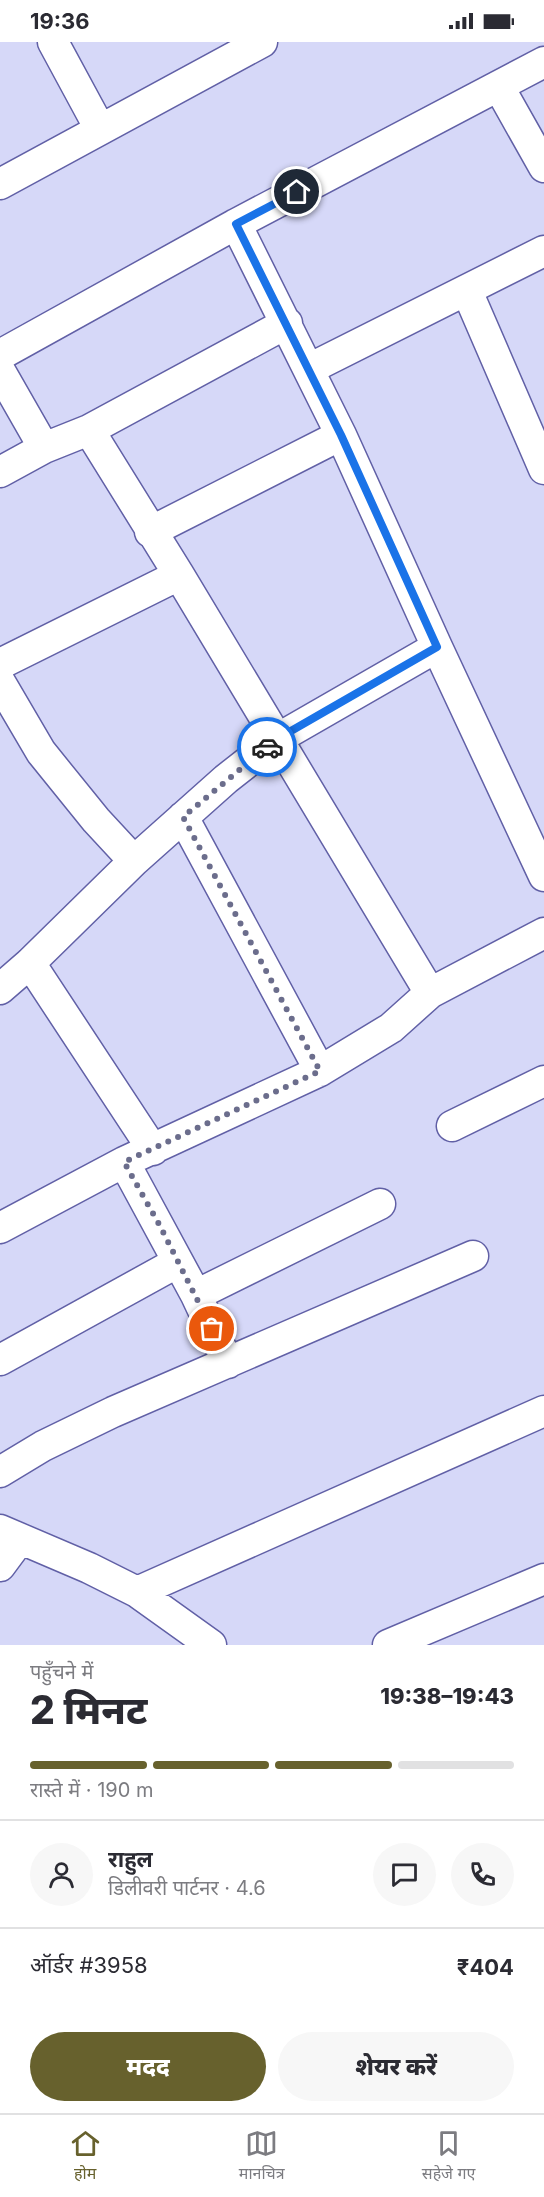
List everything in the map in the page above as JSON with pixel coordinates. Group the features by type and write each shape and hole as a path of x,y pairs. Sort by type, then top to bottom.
{"street":[{"path":"53,42 100,129"},
{"path":"0,184 262,42"},
{"path":"0,355 236,224 544,62"},
{"path":"500,87 544,167"},
{"path":"236,224 341,435 544,876"},
{"path":"309,369 544,250"},
{"path":"467,291 544,469"},
{"path":"0,472 44,448 88,430 287,323"},
{"path":"0,371 44,448"},
{"path":"88,430 179,575 430,993"},
{"path":"150,532 341,435"},
{"path":"0,664 179,575"},
{"path":"0,989 30,963 134,861 226,779 277,739 437,647"},
{"path":"0,682 41,752 96,820 134,861"},
{"path":"183,817 320,1071"},
{"path":"0,1228 124,1162 320,1071 391,1028 430,993 543,935"},
{"path":"30,963 153,1150"},
{"path":"452,1126 544,1081"},
{"path":"124,1162 196,1295 228,1363"},
{"path":"196,1295 380,1204"},
{"path":"0,1472 80,1427 158,1391 474,1256"},
{"path":"0,1360 178,1262"},
{"path":"137,1592 544,1411"},
{"path":"0,1566 10,1535 89,1568 137,1592 211,1645"},
{"path":"388,1645 544,1578"}],"way so far":[{"path":"212,1329 160,1226 124,1162 320,1071 183,817 267,747"}],"route":[{"path":"267,747 277,739 437,647 341,435 236,224 297,192"}]}
